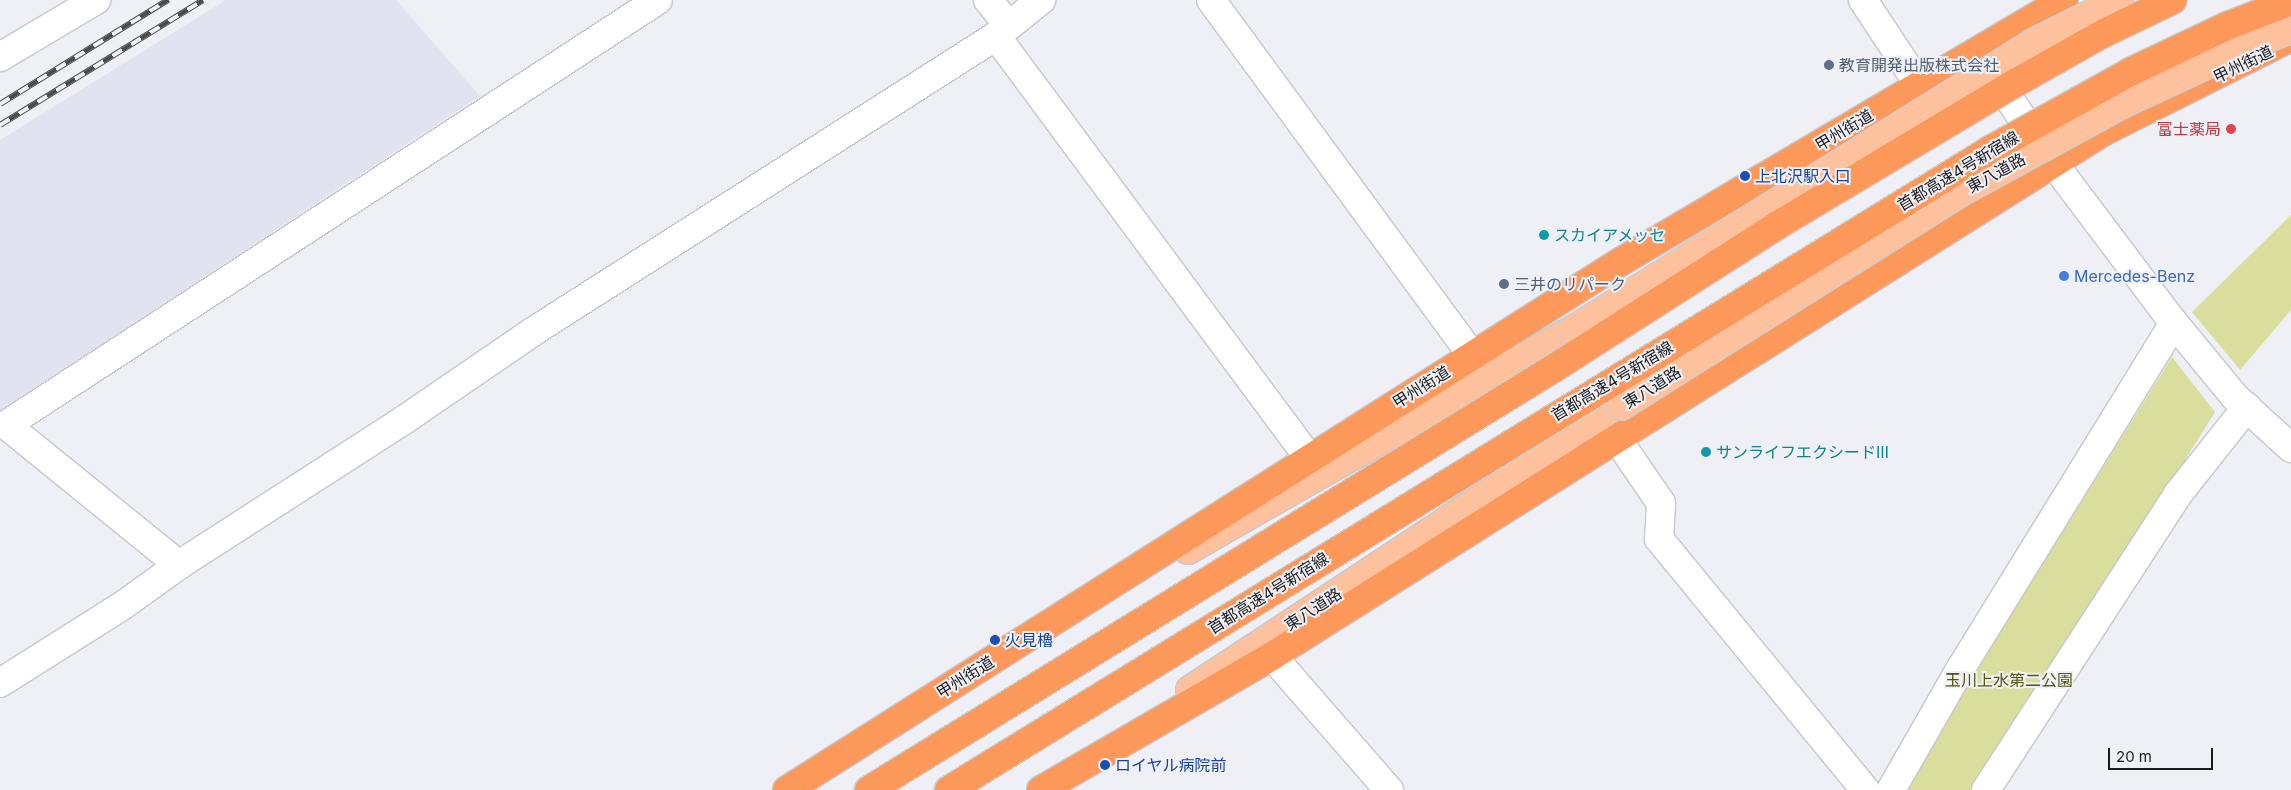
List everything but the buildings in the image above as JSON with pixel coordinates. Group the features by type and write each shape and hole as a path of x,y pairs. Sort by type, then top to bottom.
{"highway":[{"name":"甲州街道","path":"787,790 1472,355 1918,85 1977,53 2064,0"},
{"path":"869,790 1559,365 1792,216 2017,82 2104,33 2173,0"},
{"name":"首都高速4号新宿線","path":"950,790 1990,150 2130,72 2227,26 2291,1"},
{"name":"甲州街道","path":"1040,790 1272,656 2103,132 2288,39"}],"main road":[{"path":"942,692 1574,329 2036,42 2119,0"},
{"name":"東八道路","path":"1040,790 1620,406 1959,194 2122,104 2242,48 2288,39"}],"street":[{"path":"0,57 96,0"},
{"path":"179,565 6,425 658,0"},
{"path":"988,0 1002,30 1309,458"},
{"path":"0,683 122,606 179,565 404,420 534,331 1002,30 1041,0"},
{"path":"1211,0 1472,355"},
{"path":"1863,0 1918,85"},
{"path":"1977,53 2054,164 2174,323 2235,397 2291,448"},
{"path":"1891,790 1960,668 2174,323"},
{"path":"1986,790 2178,494 2247,407"},
{"path":"1617,439 1661,502 1659,539 1866,790"},
{"path":"1272,656 1389,790"}],"shaded area":[{"path":"226,0 396,0 480,96 0,411 0,140"}],"green space":[{"path":"2291,215 2291,310 2240,370 2192,312"},
{"name":"玉川上水第二公園","path":"2172,357 2215,412 1979,790 1907,790 1971,678"}],"railway":[{"path":"0,104 168,0"},
{"path":"0,125 203,0"}],"place":[{"name":"教育開発出版株式会社","path":"1829,65"},
{"name":"富士薬局","path":"2231,129"},
{"name":"上北沢駅入口","path":"1745,176"},
{"name":"スカイアメッセ","path":"1544,235"},
{"name":"Mercedes-Benz","path":"2064,276"},
{"name":"三井のリパーク","path":"1504,284"},
{"name":"サンライフエクシードⅢ","path":"1706,452"},
{"name":"火見櫓","path":"995,640"},
{"name":"ロイヤル病院前","path":"1105,765"}]}
